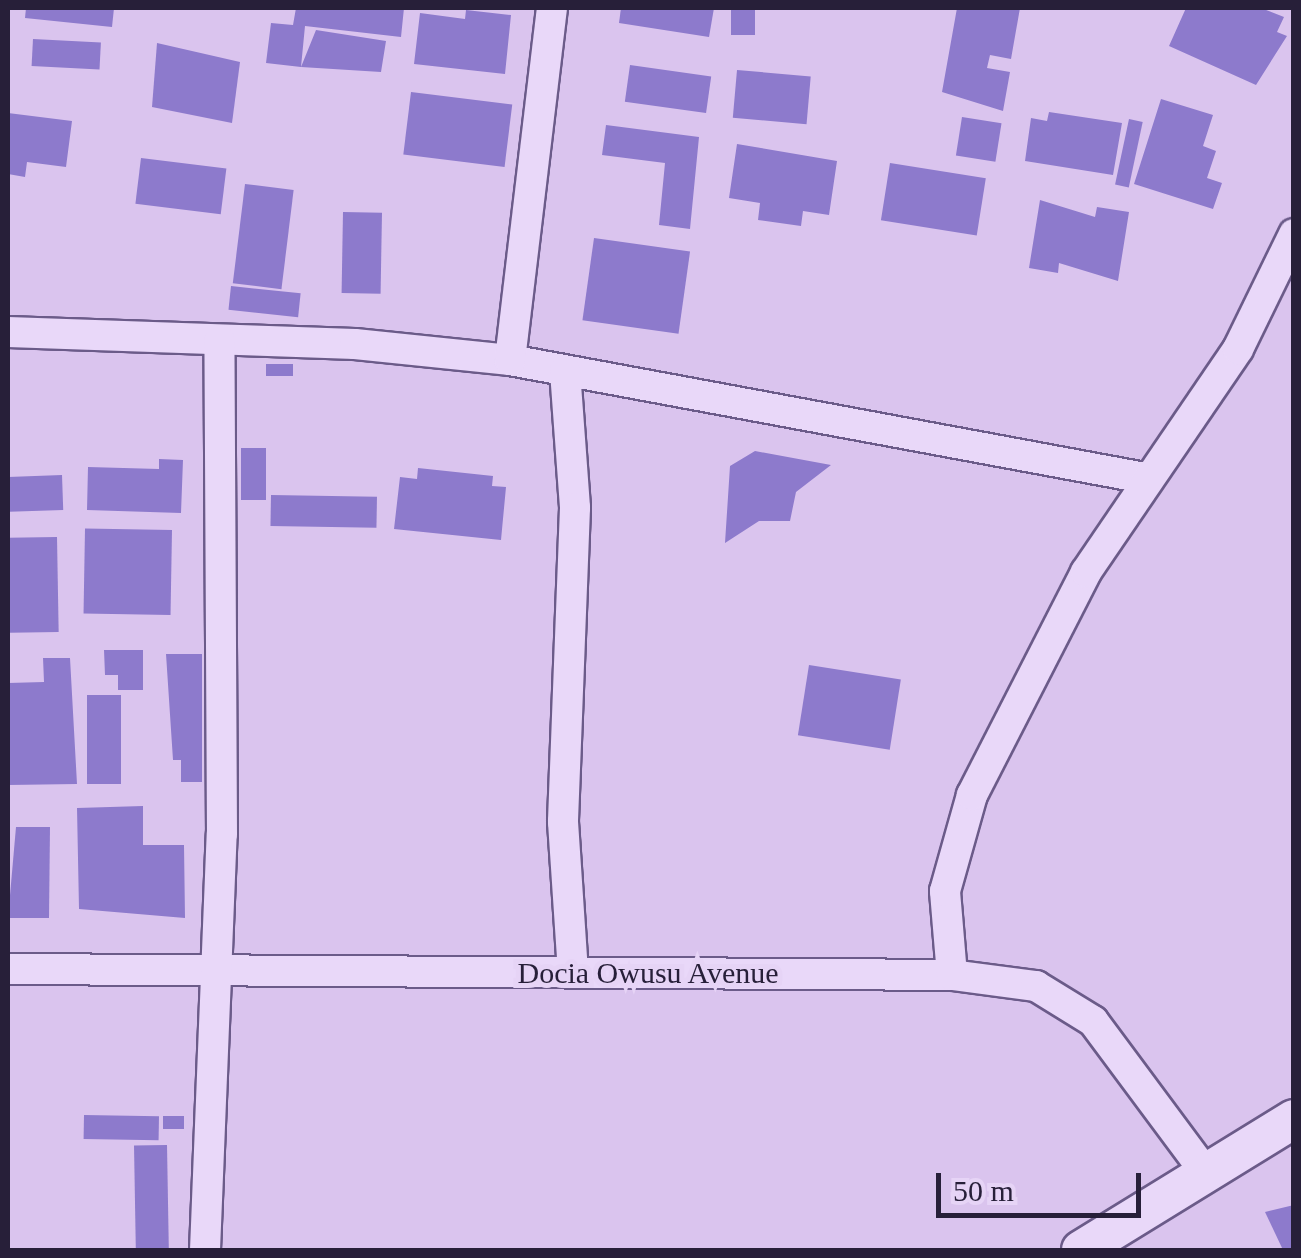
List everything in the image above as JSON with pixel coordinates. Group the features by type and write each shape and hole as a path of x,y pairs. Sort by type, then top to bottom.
{"street":[{"path":"510,360 552,8"},
{"path":"952,976 944,891 953,841 1078,587 1145,478 1238,349 1294,234"},
{"path":"8,332 219,340 510,360 1145,478"},
{"path":"205,1250 218,970 219,340"},
{"path":"566,370 574,508 562,803 573,973"},
{"name":"Docia Owusu Avenue","path":"8,969 952,976 1036,986 1077,1005 1202,1168"},
{"path":"1081,1250 1202,1168 1294,1119"}],"building":[{"path":"26,8 114,8 112,27 25,18"},
{"path":"296,8 404,8 401,37 305,26 301,67 266,63 271,23 293,25"},
{"path":"621,8 714,8 709,37 619,23"},
{"path":"731,8 755,8 755,35 731,35"},
{"path":"957,8 1020,8 1011,59 990,55 987,68 1010,72 1003,111 942,92"},
{"path":"1186,8 1261,8 1284,17 1277,32 1287,36 1256,85 1169,46"},
{"path":"466,10 511,15 505,74 414,64 420,13 465,19"},
{"path":"316,30 386,41 381,72 301,67"},
{"path":"33,39 101,43 99,70 32,66"},
{"path":"157,43 240,62 232,123 152,107"},
{"path":"630,65 711,76 706,113 625,102"},
{"path":"737,70 811,76 807,124 733,118"},
{"path":"411,92 512,104 505,167 403,155"},
{"path":"1161,99 1213,115 1203,146 1216,151 1207,178 1222,183 1213,209 1134,184"},
{"path":"1049,112 1122,123 1113,175 1025,161 1031,118 1047,121"},
{"path":"8,113 72,121 66,167 27,162 25,177 8,174"},
{"path":"962,117 1002,123 995,162 956,156"},
{"path":"1129,119 1143,122 1129,187 1115,185"},
{"path":"606,125 699,137 690,229 659,225 665,163 602,155"},
{"path":"737,144 837,161 829,215 803,211 801,226 758,220 760,203 729,198"},
{"path":"141,158 226,168 221,214 135,204"},
{"path":"890,163 986,178 977,235 881,220"},
{"path":"245,184 294,190 281,289 233,283"},
{"path":"1040,200 1095,217 1097,207 1129,212 1118,281 1059,263 1058,273 1029,268"},
{"path":"343,212 382,213 381,294 342,293"},
{"path":"594,238 690,251 679,334 582,320"},
{"path":"231,286 301,293 298,317 228,310"},
{"path":"266,364 293,364 293,376 266,376"},
{"path":"241,448 266,448 266,500 241,500"},
{"path":"755,451 831,465 796,492 790,521 759,521 725,543 730,466"},
{"path":"159,459 183,460 181,513 87,510 88,467 159,469"},
{"path":"418,468 493,476 492,486 506,487 501,540 394,529 400,477 417,479"},
{"path":"62,475 63,510 9,512 8,477"},
{"path":"271,495 377,497 376,528 270,526"},
{"path":"85,528 172,530 171,615 84,613"},
{"path":"57,537 59,632 10,633 8,538"},
{"path":"104,650 143,650 143,690 118,690 118,675 105,675"},
{"path":"166,654 202,654 202,782 181,782 181,760 173,760"},
{"path":"43,658 70,658 77,784 8,785 8,683 44,682"},
{"path":"809,665 901,680 890,750 798,735"},
{"path":"87,695 121,695 121,784 87,784"},
{"path":"143,806 143,845 184,845 185,918 79,909 77,808"},
{"path":"16,827 50,827 49,918 8,918"},
{"path":"84,1115 159,1116 159,1140 84,1139"},
{"path":"163,1116 184,1116 184,1129 163,1129"},
{"path":"167,1145 169,1250 136,1250 134,1146"},
{"path":"1294,1205 1294,1250 1283,1250 1265,1212"}]}
